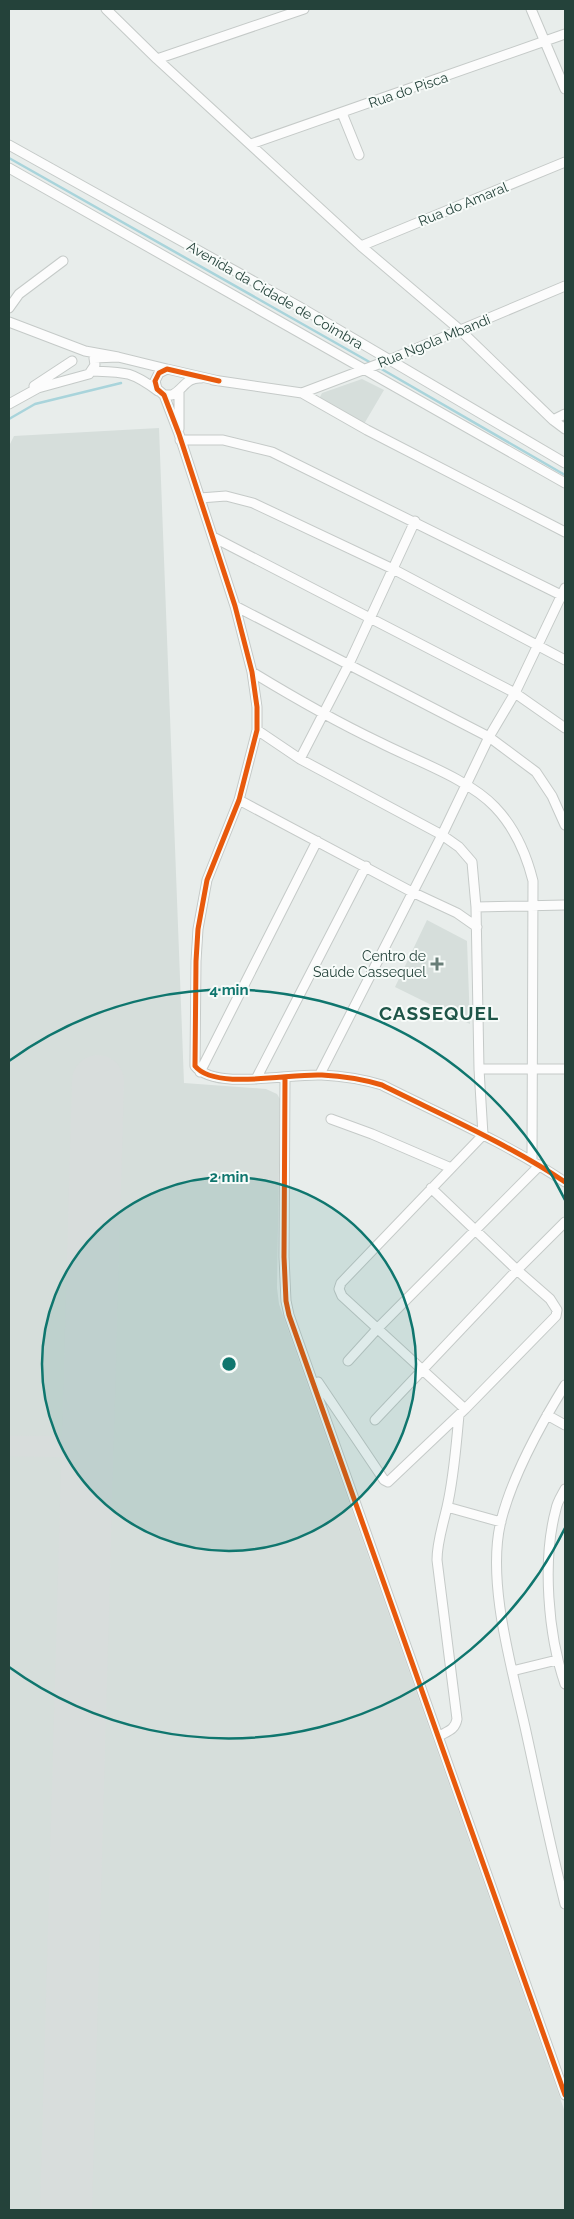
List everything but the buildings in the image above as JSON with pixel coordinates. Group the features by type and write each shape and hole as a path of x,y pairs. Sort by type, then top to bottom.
{"street":[{"path":"106,9 156,59 362,246 460,330 552,420 565,429"},
{"path":"156,59 304,9"},
{"path":"532,9 565,89"},
{"name":"Rua do Pisca","path":"251,144 565,34"},
{"path":"342,113 359,155"},
{"name":"Avenida da Cidade de Coimbra","path":"9,145 298,306 385,361 565,463"},
{"name":"Rua do Amaral","path":"362,246 565,162"},
{"name":"Avenida da Cidade de Coimbra","path":"9,168 565,483"},
{"path":"9,308 20,294 63,261"},
{"name":"Rua Ngola Mbandi","path":"302,392 385,361 565,286"},
{"path":"9,322 85,351 118,356 219,381"},
{"path":"54,340 73,359 75,371 88,373 117,372 138,376 162,394 172,396 180,388 197,377 302,392 367,430 565,532"},
{"path":"9,403 85,351"},
{"path":"9,403 38,388 88,373 95,365 94,358 118,356"},
{"path":"170,369 181,378 180,437"},
{"path":"170,369 159,373 155,381 157,390 162,394 180,437 235,606 252,672 257,707 256,730 239,800 207,880 198,929 194,1066 208,1076 256,1079 320,1074 358,1078 382,1085 484,1135 536,1163 565,1182"},
{"path":"552,420 565,414"},
{"path":"180,437 223,440 272,452 564,594 515,692 489,737 442,835 320,1074"},
{"path":"200,498 226,496 254,503 393,569 538,644 565,660"},
{"path":"300,758 348,666 414,521"},
{"path":"213,537 515,692 565,728"},
{"path":"235,606 348,666 489,737 536,772 552,796 565,825"},
{"path":"252,672 322,713 466,784 494,806 515,832 527,858 533,881 536,1163 476,1231 378,1328 348,1361"},
{"path":"256,730 300,758 442,835 459,847 472,862 477,927 479,1069 484,1135 341,1282 339,1289 342,1296 378,1328 462,1412"},
{"path":"239,800 412,892 457,913 477,927"},
{"path":"200,1072 316,841"},
{"path":"256,1079 366,866"},
{"path":"476,907 565,905"},
{"path":"479,1069 565,1069"},
{"path":"285,1078 284,1257 286,1301 565,2094"},
{"path":"331,1119 372,1134 451,1168"},
{"path":"309,1370 386,1482 390,1481 462,1412 556,1316 557,1310 550,1299 431,1188"},
{"path":"375,1420 565,1222"},
{"path":"565,1384 547,1415 521,1468 501,1522 497,1561 500,1602 512,1671 565,1904"},
{"path":"439,1736 452,1730 456,1726 457,1719 436,1560 437,1547 447,1507 462,1412"},
{"path":"547,1415 565,1425"},
{"path":"565,1489 556,1508 548,1583 557,1660 565,1684"},
{"path":"447,1507 501,1522"},
{"path":"512,1671 557,1660"}],"shaded area":[{"path":"362,379 384,390 364,424 319,399 322,393"},
{"path":"159,428 184,1083 266,1089 277,1094 280,1099 277,1288 279,1304 565,2112 565,2210 9,2210 9,446 14,436"},
{"name":"Centro de Saúde Cassequel","path":"427,920 467,941 470,1024 395,987"}],"waterway":[{"path":"9,158 373,364"},
{"path":"378,367 565,475"},
{"path":"9,419 35,404 121,383"}],"taxiway":[{"path":"9,1446 89,1447"}],"runway":[{"path":"66,2210 98,1081"}],"cycle path":[{"path":"219,381 167,369 159,373 155,381 157,389 164,395 179,434 235,606 252,672 257,707 257,730 239,800 207,880 198,929 195,1066 205,1073 219,1078 254,1079 322,1075 352,1078 382,1085 521,1155 565,1182"},
{"path":"285,1078 284,1257 286,1301 289,1315 565,2095"}],"place":[{"name":"Centro de Saúde Cassequel","path":"437,964"}],"district":[{"name":"CASSEQUEL","path":"439,1013"}]}
